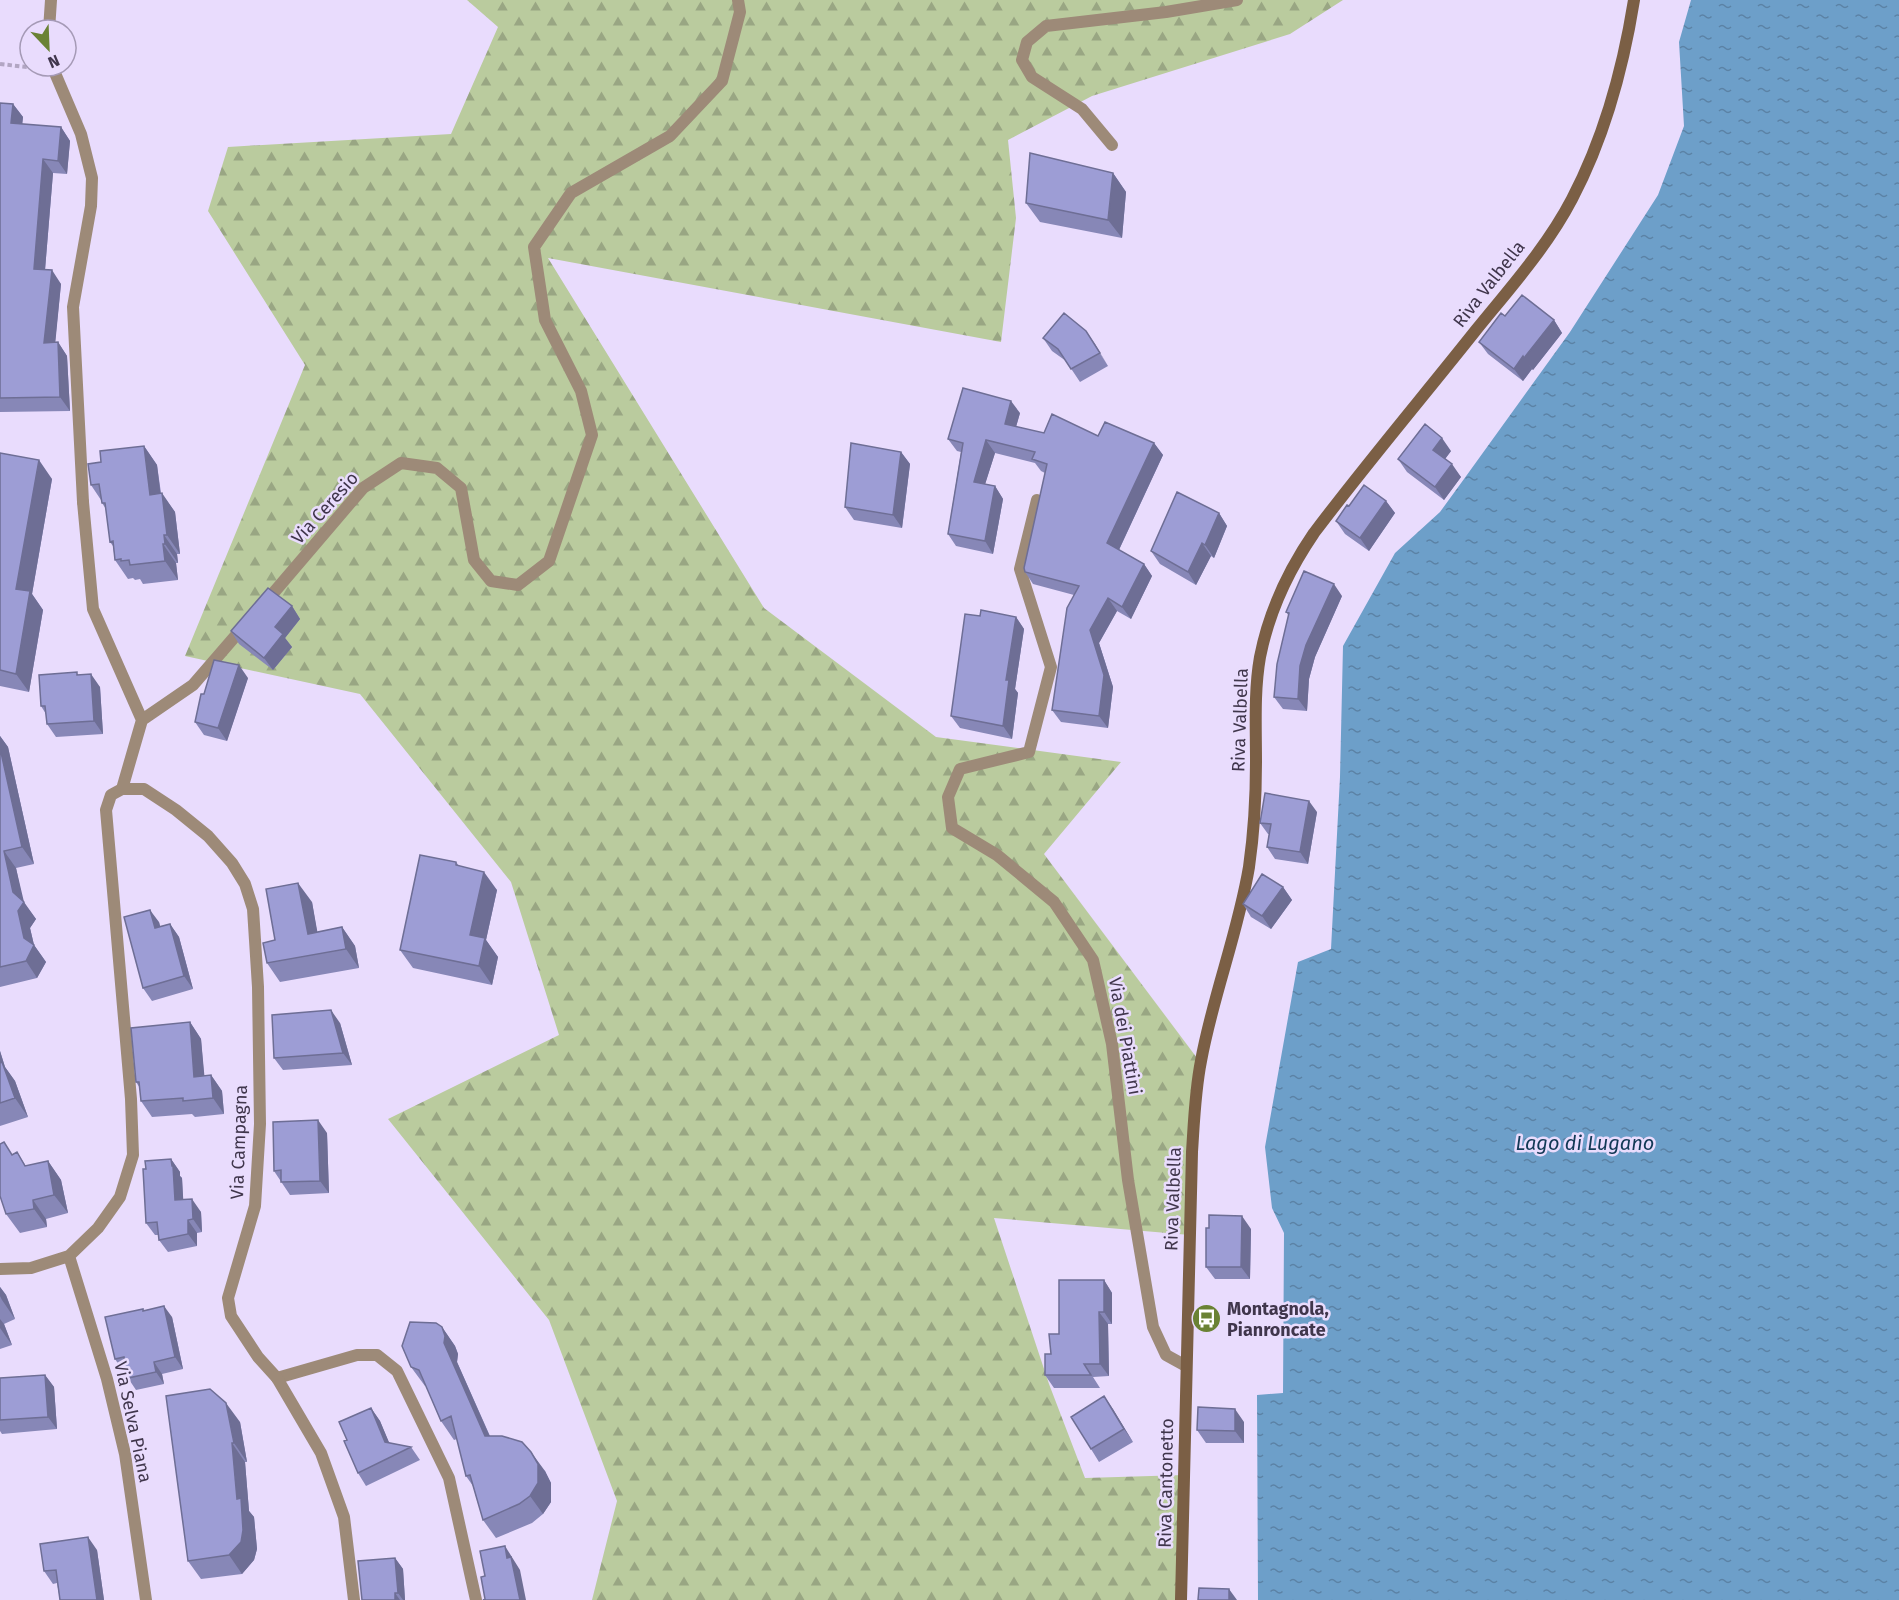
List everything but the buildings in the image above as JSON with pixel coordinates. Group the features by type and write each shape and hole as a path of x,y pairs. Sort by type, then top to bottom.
{"main road":[{"name":"Riva Valbella","path":"1186,1366 1192,1152 1200,1062 1233,940 1248,868 1255,798 1256,694 1267,627 1295,561 1314,533 1538,252 1571,200 1600,138 1611,104 1626,46 1634,0"},
{"name":"Riva Cantonetto","path":"1181,1600 1186,1366"}],"street":[{"path":"50,18 51,0"},
{"name":"Via Ceresio","path":"142,720 193,685 363,488 401,463 437,468 461,488 474,560 491,581 518,585 549,561 592,435 581,391 545,320 534,247 572,192 670,136 722,81 740,12 738,0"},
{"path":"1113,145 1082,109 1032,77 1022,60 1027,42 1046,26 1166,12 1236,0"},
{"path":"0,1269 31,1268 69,1256 98,1228 120,1197 133,1155 131,1099 106,810 111,795 122,789 142,720 93,609 84,502 73,307 91,206 92,178 81,134 57,78"},
{"name":"Via dei Piattini","path":"1037,500 1020,569 1052,667 1029,752 960,769 948,797 952,828 997,855 1054,902 1093,960 1112,1044 1128,1180 1153,1327 1166,1355 1186,1366"},
{"name":"Via Campagna","path":"122,789 144,789 176,810 208,836 232,863 245,884 253,909 258,987 260,1124 255,1206 228,1298 231,1316 258,1357 277,1378 321,1453 344,1517 354,1600"},
{"name":"Via Selva Piana","path":"69,1256 107,1380 125,1454 146,1600"},
{"path":"277,1378 357,1355 377,1355 397,1371 449,1478 476,1600"}],"path":[{"path":"0,64 18,65"}],"green space":[{"path":"467,0 1343,0 1290,34 1092,96 1008,140 1016,218 1001,342 548,258 764,608 936,737 1121,762 1044,854 1200,1062 1190,1235 994,1218 1049,1384 1085,1478 1184,1475 1181,1600 592,1600 617,1501 549,1320 388,1119 559,1035 511,882 360,694 185,656 305,365 208,211 228,147 451,134 498,27"}],"water":[{"name":"Lago di Lugano","path":"1691,0 1899,0 1899,1600 1258,1600 1257,1395 1283,1393 1284,1233 1272,1208 1265,1147 1298,962 1331,949 1340,777 1343,646 1395,553 1440,512 1570,332 1658,195 1684,126 1679,42"}],"place":[{"name":"Montagnola, Pianroncate","path":"1206,1319"}]}
